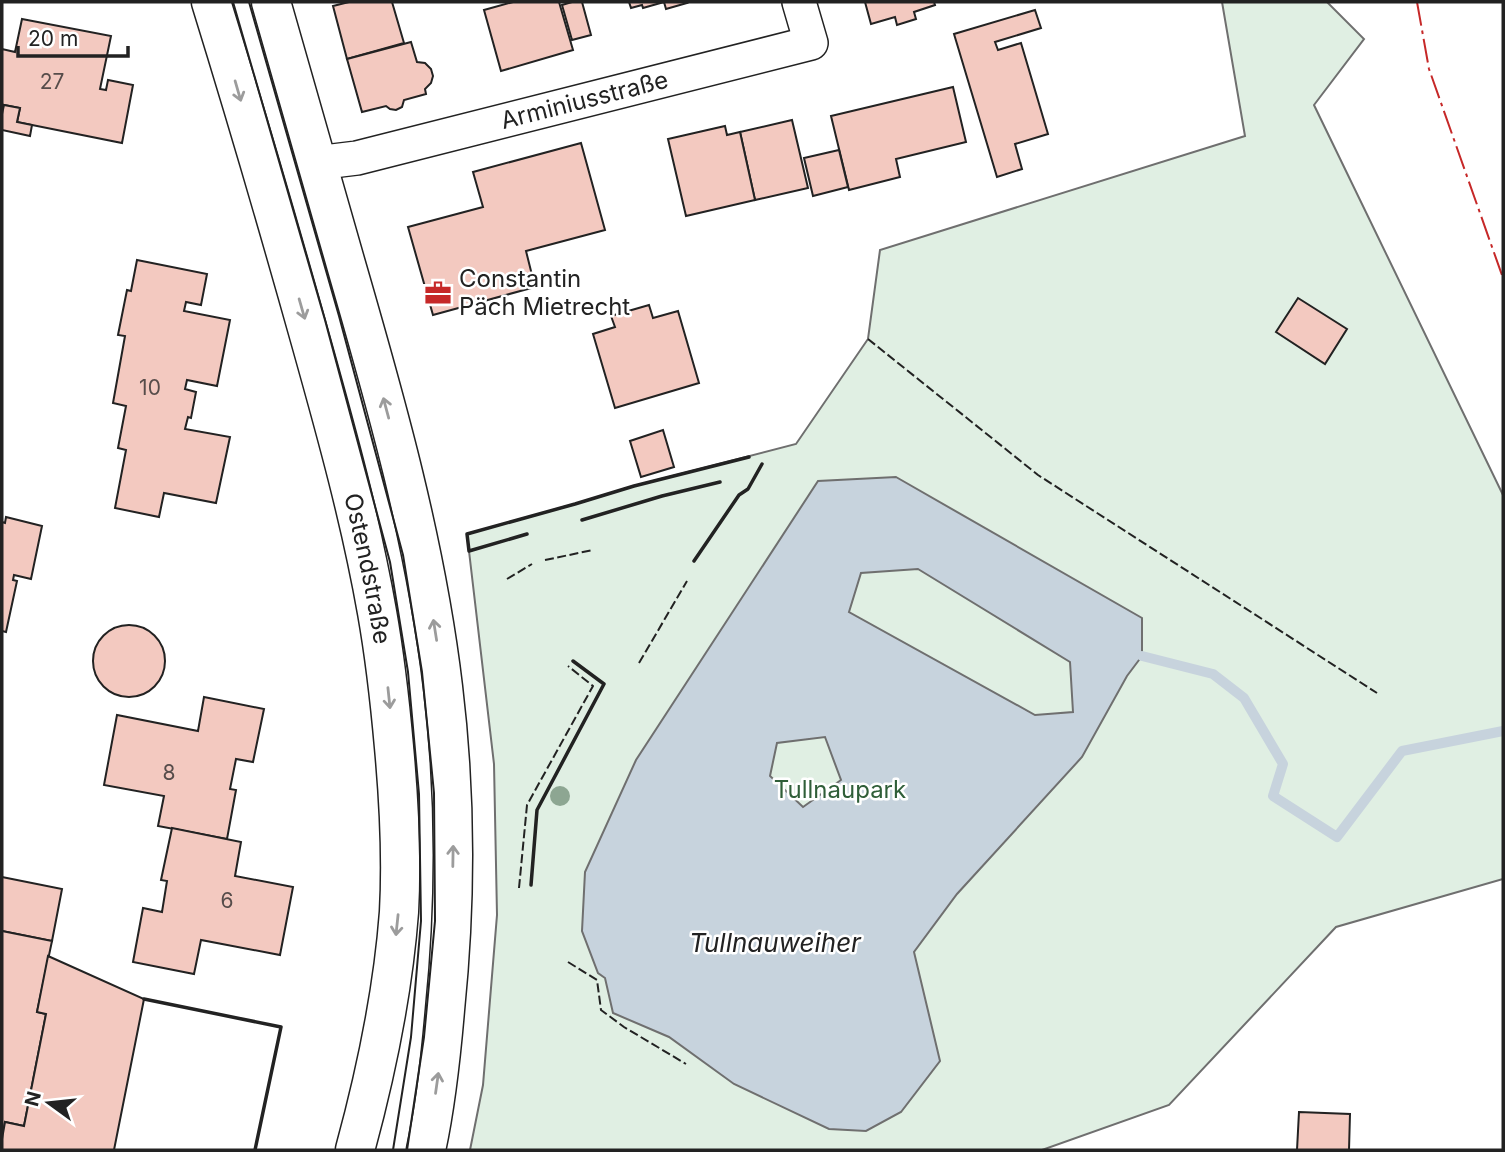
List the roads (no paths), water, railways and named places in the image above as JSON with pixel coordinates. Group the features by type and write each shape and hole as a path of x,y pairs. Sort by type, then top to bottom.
{"main road":[{"name":"Ostendstraße","path":"211,2 343,460 371,582 388,681 398,793 399,912 379,1049 355,1150"},
{"path":"271,2 407,488 427,582 443,688 453,804 452,923 440,1062 426,1150"}],"street":[{"name":"Arminiusstraße","path":"316,163 357,158 811,43 799,2"}],"water":[{"name":"Tullnauweiher","path":"896,477 1142,618 1142,656 1127,676 1082,757 957,894 914,952 940,1061 901,1112 866,1131 829,1129 734,1084 669,1037 613,1013 605,978 598,973 582,931 585,872 636,760 818,481","holes":["918,569 1070,662 1073,712 1035,715 849,612 861,573","825,737 841,780 803,807 770,776 777,743"]}],"waterway":[{"path":"1142,656 1213,674 1244,698 1283,764 1273,796 1337,837 1402,751 1503,731"}],"tram line":[{"path":"233,2 325,320 390,562 408,672 419,794 421,921 411,1037 393,1150"},
{"path":"249,2 339,316 403,555 422,672 434,793 435,921 424,1037 407,1150"}],"place":[{"name":"Constantin Päch Mietrecht","path":"438,293"}],"park label":[{"name":"Tullnaupark","path":"840,790"}]}
